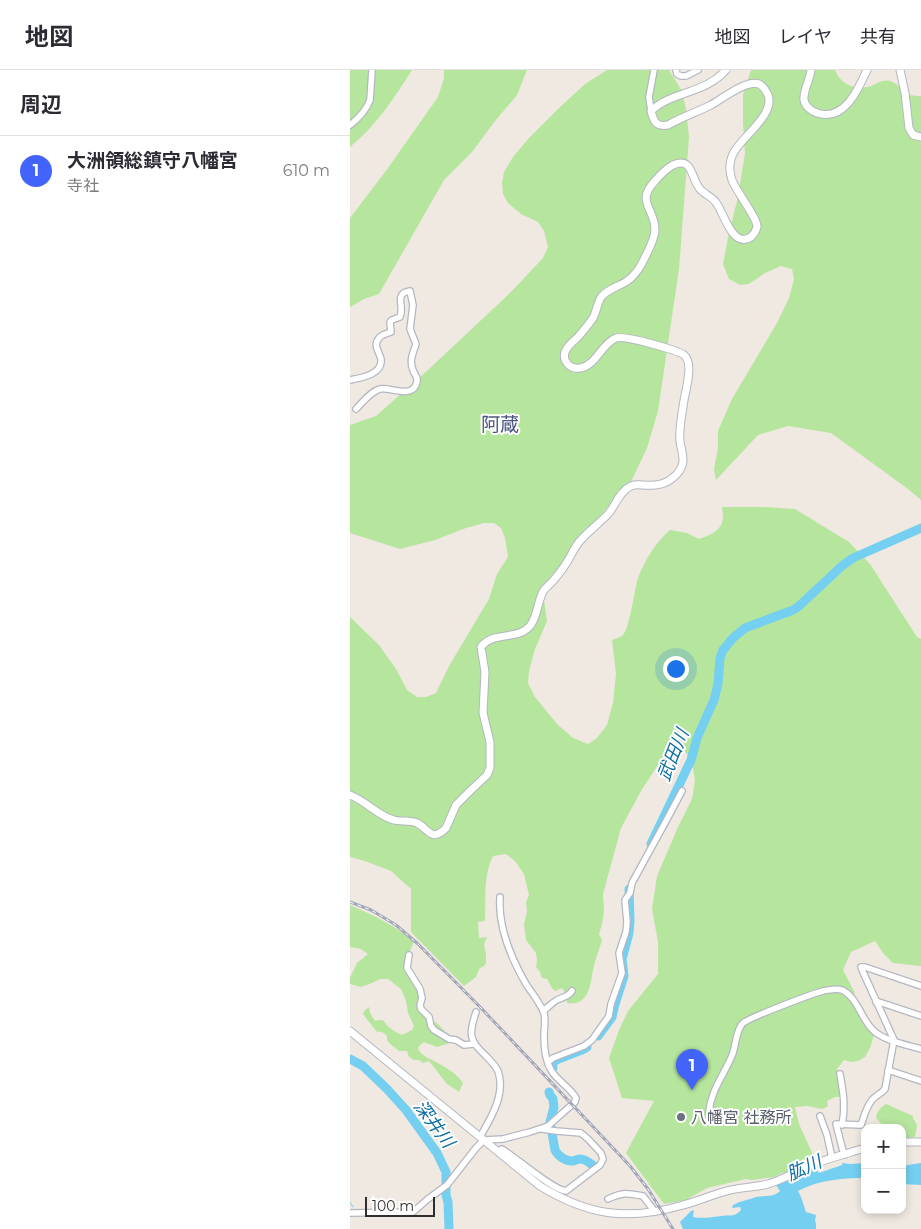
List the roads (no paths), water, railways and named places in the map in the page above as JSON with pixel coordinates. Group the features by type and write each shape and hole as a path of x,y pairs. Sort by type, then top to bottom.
{"street":[{"path":"350,125 364,112 370,100 372,70"},
{"path":"350,795 359,798 386,817 415,823 431,834 438,834 446,828 456,805 487,776 490,768 490,742 483,713 484,672 481,647 486,640 525,632 532,624 543,591 554,580 579,542 610,511 620,495 636,484 659,485 668,482 682,466 680,422 689,372 689,363 684,355 649,342 624,337 616,338 608,343 590,363 577,369 566,363 564,358 565,351 593,317 602,296 607,291 630,279 639,268 653,240 655,230 646,200 646,193 661,174 671,166 685,164 691,169 697,184 717,204 734,235 741,239 747,239 757,230 757,223 733,181 730,170 734,152 766,112 770,98 760,84 753,84 730,93 718,101 668,125 662,126 656,124 653,118 649,97 654,70"},
{"path":"676,70 677,74 681,76 686,76 698,70"},
{"path":"651,111 665,102 710,84 720,78 726,70"},
{"path":"811,70 804,100 806,107 815,113 827,115 837,113 844,107 867,70"},
{"path":"900,70 909,128 913,135 921,137"},
{"path":"350,380 370,375 379,367 381,358 376,346 382,335 391,332 390,322 402,313 400,298 402,294 410,291 413,305 410,329 416,344 411,357 411,366 417,377 413,389 405,392 380,389 374,392 356,409"},
{"path":"548,1062 553,1058 584,1046 592,1040 609,1016 611,1004 622,973 619,953 626,932 625,900 630,893 632,883 682,791"},
{"path":"482,1139 503,1139 542,1129 553,1122 575,1102 576,1098 555,1076 548,1062 545,1051 543,1011 517,965 506,939 499,907 500,897"},
{"path":"409,955 407,968 420,989 421,1009 429,1017 434,1030 449,1039 464,1044 474,1044"},
{"path":"844,1155 836,1124 861,1125 864,1114 872,1100 885,1089 894,1040 861,967 921,986"},
{"path":"710,1112 710,1102 728,1064 735,1047 738,1030 743,1022 822,992 835,989 848,994 876,1034 921,1049"},
{"path":"543,1011 558,1000 571,994 572,991"},
{"path":"876,1002 921,1016"},
{"path":"350,1213 413,1212 447,1186 482,1139 494,1112 500,1084 498,1071 472,1041 471,1028 476,1012"},
{"path":"350,1031 540,1186 558,1197 597,1212 620,1214 655,1212 724,1192 766,1184 785,1178 816,1163 861,1149"},
{"path":"888,1070 921,1082"},
{"path":"840,1074 845,1112 842,1124"},
{"path":"820,1116 827,1135 832,1158"},
{"path":"497,1151 502,1149 546,1181 566,1191 600,1165 603,1159 601,1153 584,1135 542,1129"},
{"path":"906,1142 921,1142"},
{"path":"608,1199 626,1193 643,1196 655,1212"}],"water":[{"path":"842,1163 861,1163 861,1178 830,1180 798,1191 806,1212 816,1215 816,1229 683,1229 680,1222 694,1210 693,1217 697,1218 737,1214 741,1210 740,1207 732,1208 733,1205 756,1197 775,1195 780,1191 776,1185 788,1180 788,1182 793,1181 815,1168 819,1173 842,1165"},
{"path":"921,1163 921,1185 906,1184 906,1165"}],"waterway":[{"name":"武田川","path":"651,844 691,760 697,738 714,700 718,684 720,658 723,650 733,638 745,628 793,610 853,558 921,528"},
{"name":"武田川","path":"598,1036 612,1017 624,976 622,959 629,933 629,889"},
{"name":"武田川","path":"553,1068 552,1064 556,1060 587,1047"},
{"name":"深井川","path":"350,1059 363,1066 387,1089 406,1110 437,1153 446,1172 449,1229"},
{"name":"武田川","path":"549,1092 553,1099 554,1107 550,1122 556,1152 567,1160 582,1159 595,1167"},
{"path":"350,1202 353,1207"}],"railway":[{"path":"350,902 371,910 396,925 418,944 630,1166 648,1189 673,1229"}],"place":[{"name":"大洲領総鎮守八幡宮","path":"692,1090"},
{"name":"八幡宮 社務所","path":"681,1117"}],"district":[{"name":"阿蔵","path":"500,424"}],"water label":[{"name":"肱川","path":"804,1168"}]}
